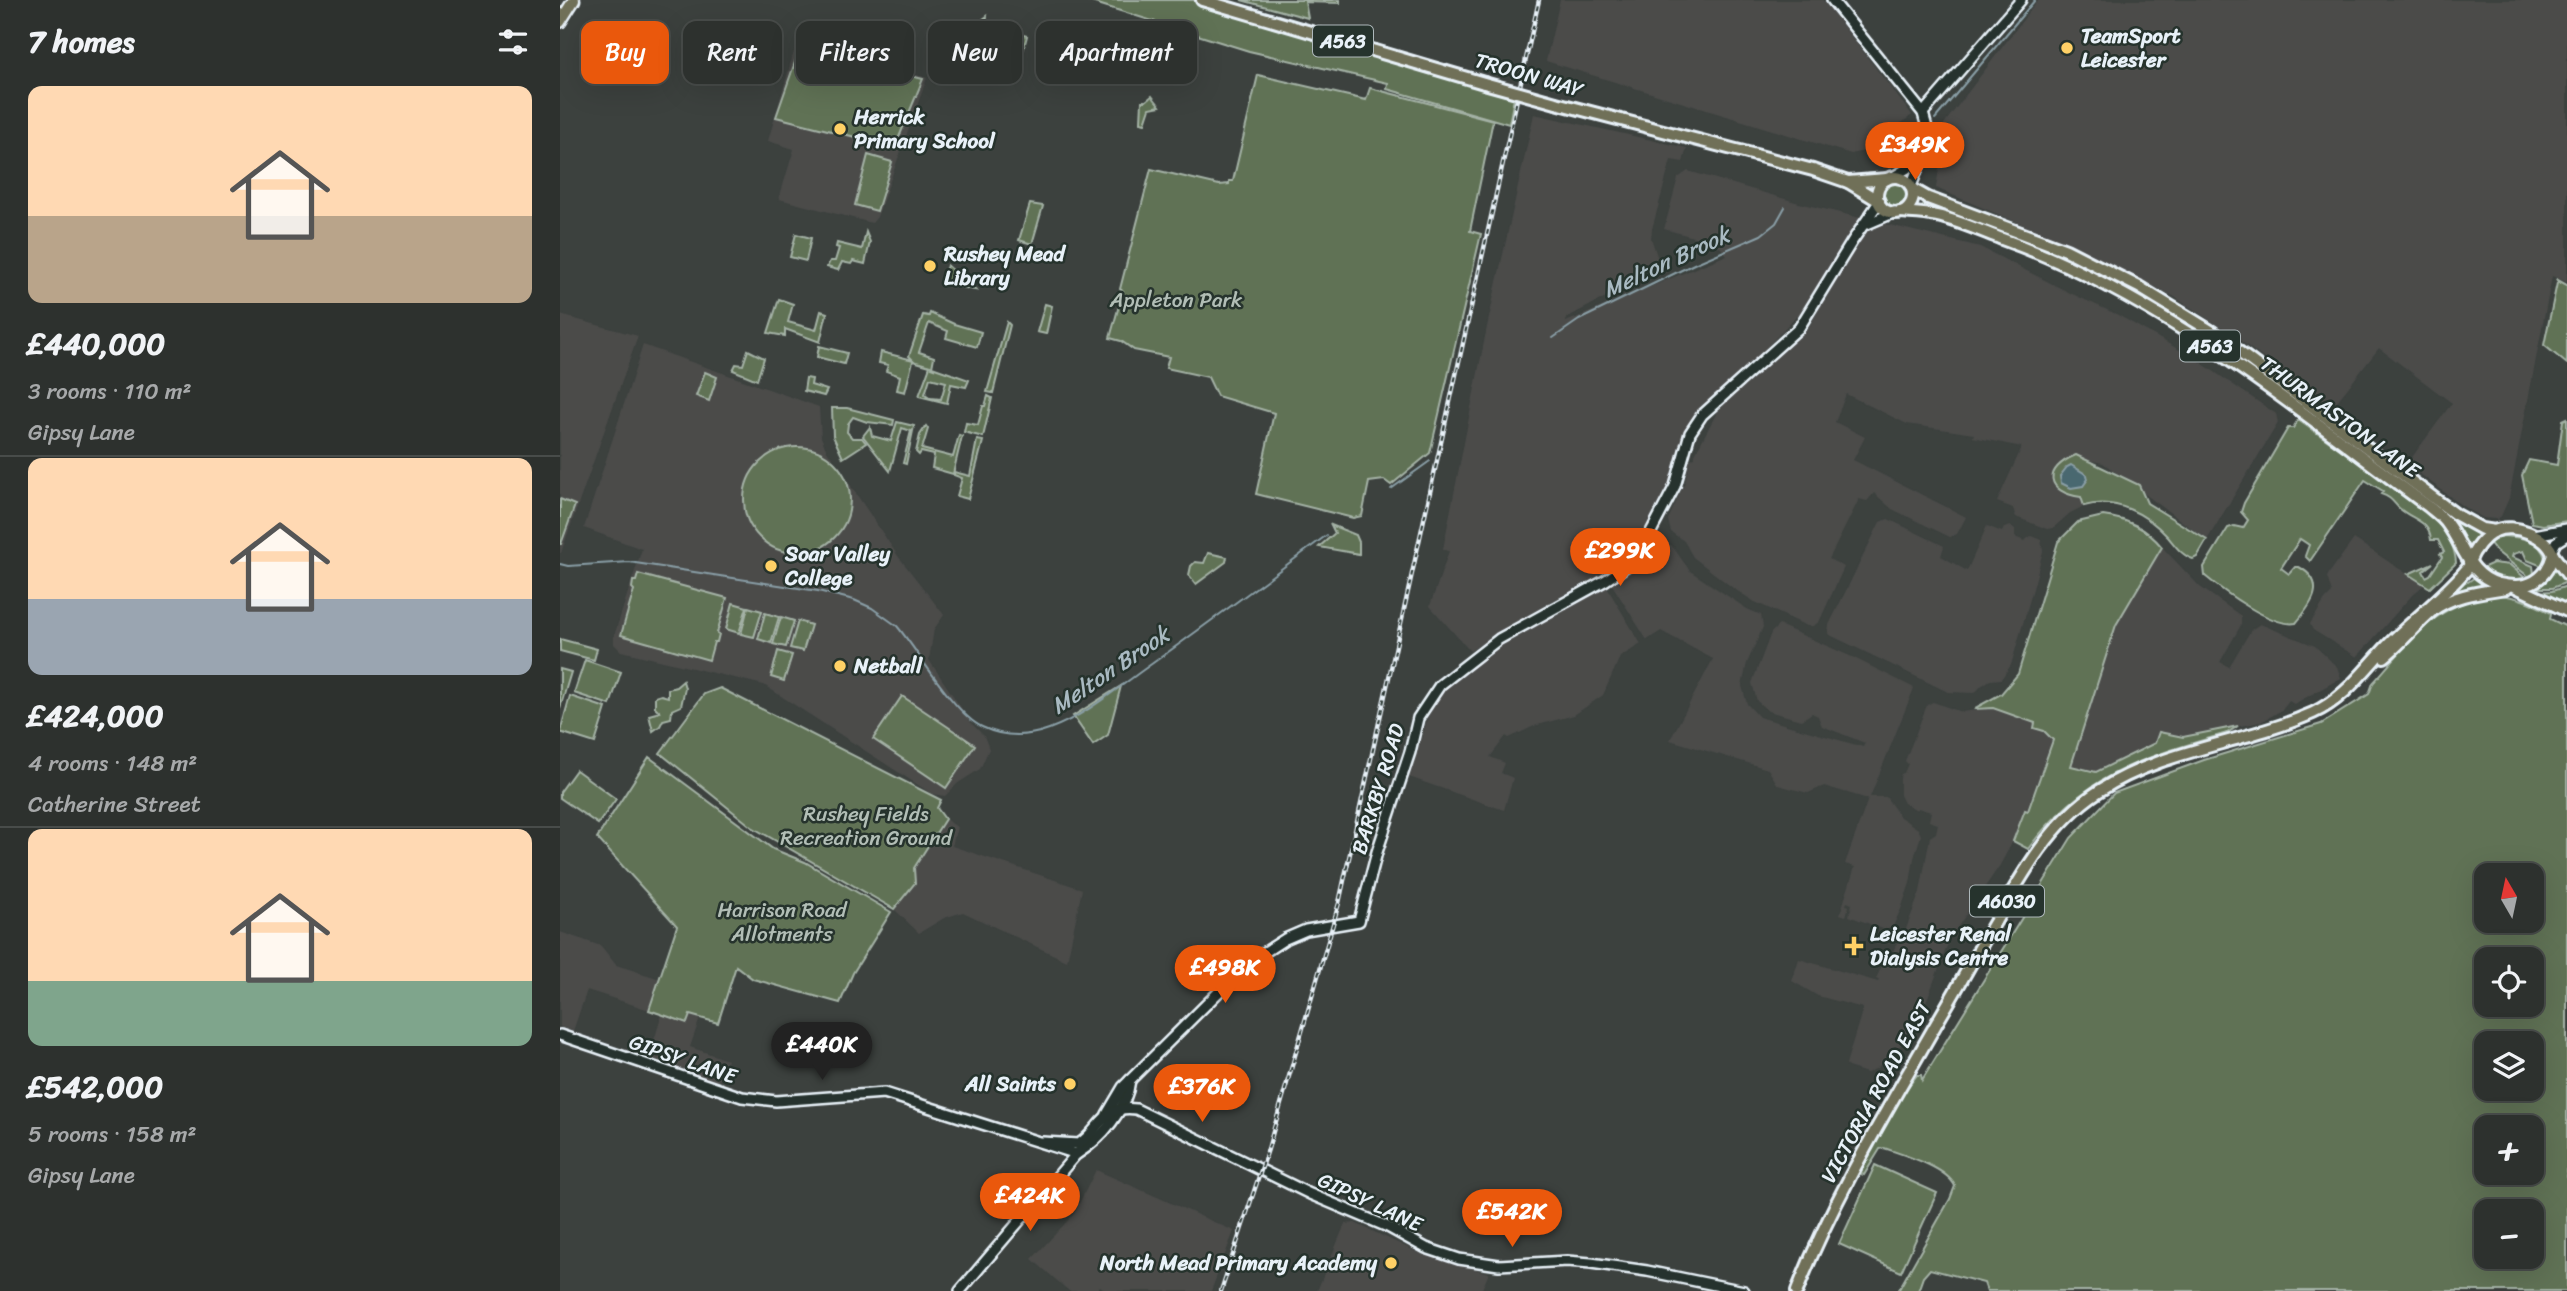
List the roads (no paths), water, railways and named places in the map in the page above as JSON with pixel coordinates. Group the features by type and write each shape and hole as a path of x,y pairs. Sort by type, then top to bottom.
{"highway":[{"name":"TROON WAY","path":"1202,0 1484,83 1813,170 1848,182 1879,202"},
{"name":"TROON WAY","path":"1848,182 1890,178"},
{"path":"1890,178 1903,179 1911,188 1912,200 1905,209 1897,212 1887,210 1879,202 1880,186 1890,178"},
{"name":"THURMASTON LANE","path":"1911,188 1928,198 2066,250 2138,287 2211,331 2455,514 2482,529 2495,531"},
{"name":"THURMASTON LANE","path":"1897,212 1940,217 2026,248 2079,270 2146,307 2221,353 2428,506 2446,522 2470,563"},
{"name":"A563","path":"2495,531 2512,529 2544,541 2567,574"},
{"path":"2470,563 2480,544 2495,531"},
{"path":"2514,587 2538,580 2549,567 2552,553"},
{"name":"A563","path":"2470,563 2482,577 2514,587 2567,611"},
{"name":"VICTORIA ROAD EAST","path":"2368,670 2384,649 2470,563"},
{"name":"VICTORIA ROAD EAST","path":"1797,1291 1831,1212 1897,1093 2025,868 2065,818 2096,793 2124,776 2150,765 2264,731 2315,712 2343,694 2403,642 2432,611 2469,594 2514,587"}],"main road":[{"path":"560,22 574,0"}],"street":[{"path":"1832,0 1923,113 1930,139 1911,188"},
{"path":"1923,113 2021,0"},
{"path":"1890,178 1921,160"},
{"name":"BARKBY ROAD","path":"1130,1080 1229,981 1265,951 1307,930 1359,921 1418,718 1440,685 1499,639 1606,580 1631,563 1641,551 1675,486 1690,433 1702,415 1799,328 1879,202"},
{"path":"1865,225 1897,212"},
{"path":"2534,536 2567,529"},
{"path":"2552,553 2556,542 2567,535"},
{"name":"GIPSY LANE","path":"560,1035 742,1097 776,1101 884,1093 1077,1154"},
{"path":"960,1291 1062,1171 1077,1154 1091,1145 1121,1108 1130,1080"},
{"path":"1107,1114 1117,1095 1130,1080"},
{"path":"1128,1091 1136,1109"},
{"name":"GIPSY LANE","path":"1042,1142 1073,1145 1083,1141 1107,1114 1121,1108 1136,1109 1284,1181 1388,1227 1426,1248 1459,1259 1499,1265 1567,1261 1591,1263 1647,1271 1744,1291"},
{"path":"1077,1154 1083,1141"},
{"path":"1056,1148 1062,1154 1062,1171"}],"water":[{"path":"2071,465 2087,475 2088,479 2083,486 2071,488 2061,483 2060,476"}],"waterway":[{"name":"Melton Brook","path":"1935,119 2035,0"},
{"name":"Melton Brook","path":"1888,153 1916,136"},
{"name":"Melton Brook","path":"1553,338 1579,320 1761,235 1776,223 1785,207"},
{"name":"Melton Brook","path":"1391,489 1430,461"},
{"name":"Melton Brook","path":"560,564 568,566 629,562 818,591 854,600 872,608 897,626 960,710 971,720 998,733 1024,735 1062,724 1098,703 1327,535"}],"railway":[{"path":"1221,1291 1268,1149 1339,903 1539,0"}],"place":[{"name":"TeamSport Leicester","path":"2067,48"},
{"name":"Herrick Primary School","path":"840,129"},
{"name":"Rushey Mead Library","path":"930,266"},
{"name":"Soar Valley College","path":"771,566"},
{"name":"Netball","path":"840,666"},
{"name":"Leicester Renal Dialysis Centre","path":"1854,946"},
{"name":"All Saints","path":"1070,1084"},
{"name":"North Mead Primary Academy","path":"1391,1263"}],"park label":[{"name":"Appleton Park","path":"1176,300"},
{"name":"Rushey Fields Recreation Ground","path":"866,826"},
{"name":"Harrison Road Allotments","path":"782,922"}]}
